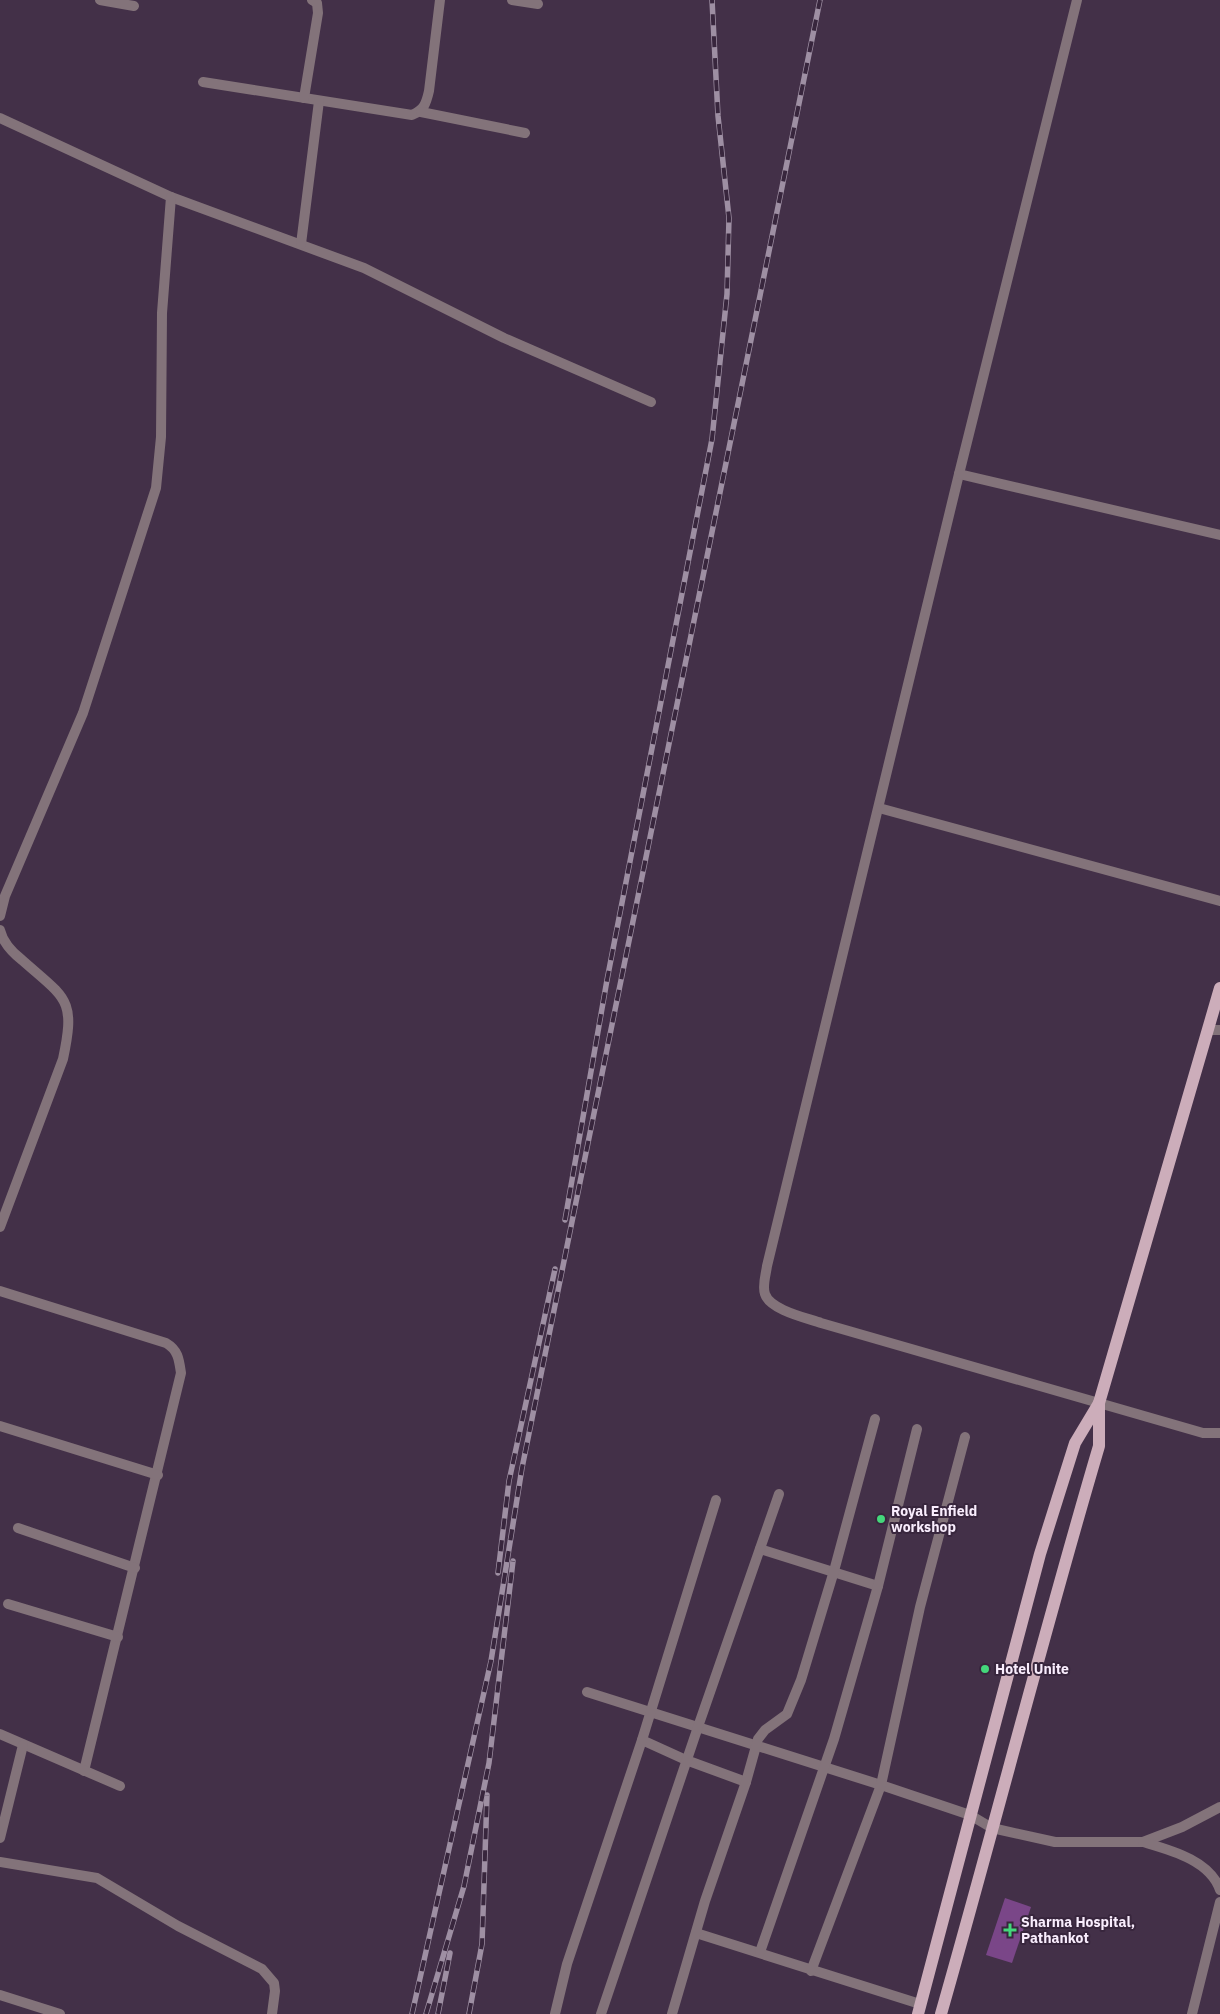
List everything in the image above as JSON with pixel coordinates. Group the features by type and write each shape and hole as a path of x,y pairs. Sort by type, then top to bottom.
{"main road":[{"path":"919,2009 1046,1536 1075,1443 1099,1403 1214,1030 1220,988"},
{"path":"941,2014 1033,1674 1099,1446 1099,1403"}],"street":[{"path":"100,0 134,6"},
{"path":"304,98 318,21 317,4 312,0"},
{"path":"421,112 430,91 440,0"},
{"path":"512,0 538,4"},
{"path":"1077,0 959,474 767,1266 765,1294 770,1302 782,1310 821,1323 1203,1433 1220,1433"},
{"path":"203,82 412,115 421,112 525,133"},
{"path":"300,244 319,101"},
{"path":"0,118 171,197 364,268 504,338 651,402"},
{"path":"0,916 5,896 83,713 156,488 162,437 162,313 171,197"},
{"path":"959,474 1220,535"},
{"path":"879,808 1220,901"},
{"path":"0,930 5,943 14,953 64,998 70,1016 63,1059 0,1227"},
{"path":"0,1291 166,1343 174,1348 180,1359 181,1373 158,1475 84,1771"},
{"path":"672,2014 696,1933 746,1782 756,1744 765,1730 787,1714 793,1702 834,1571 875,1419"},
{"path":"0,1426 158,1475"},
{"path":"760,1952 824,1767 878,1586 917,1428"},
{"path":"811,1971 881,1785 920,1607 965,1437"},
{"path":"601,2014 686,1760 780,1494"},
{"path":"555,2014 567,1964 642,1740 716,1500"},
{"path":"18,1528 135,1568"},
{"path":"760,1549 878,1586"},
{"path":"8,1604 118,1637"},
{"path":"587,1692 881,1785 970,1815 992,1828 1055,1842 1144,1842 1179,1853 1215,1878 1220,1890"},
{"path":"0,1734 120,1786"},
{"path":"642,1740 686,1760 746,1782"},
{"path":"0,1838 23,1745"},
{"path":"1144,1842 1182,1827 1220,1807"},
{"path":"0,1862 97,1878 178,1926 262,1969 274,1983 276,1991 272,2014"},
{"path":"1192,2014 1220,1902"},
{"path":"696,1933 760,1952 919,2009"},
{"path":"0,1996 38,2010 60,2014"}],"building":[{"path":"1005,1898 1031,1907 1012,1963 986,1955"}],"railway":[{"path":"565,1220 607,980 712,439 727,294 729,218 718,116 712,0"},
{"path":"412,2014 491,1661 522,1468 820,0"},
{"path":"498,1573 509,1481 555,1269"},
{"path":"426,2014 464,1886 489,1763 513,1561"},
{"path":"469,2014 482,1944 487,1795"},
{"path":"438,2014 450,1953"}],"place":[{"name":"Royal Enfield workshop","path":"881,1519"},
{"name":"Hotel Unite","path":"985,1669"},
{"name":"Sharma Hospital, Pathankot","path":"1010,1930"}]}
